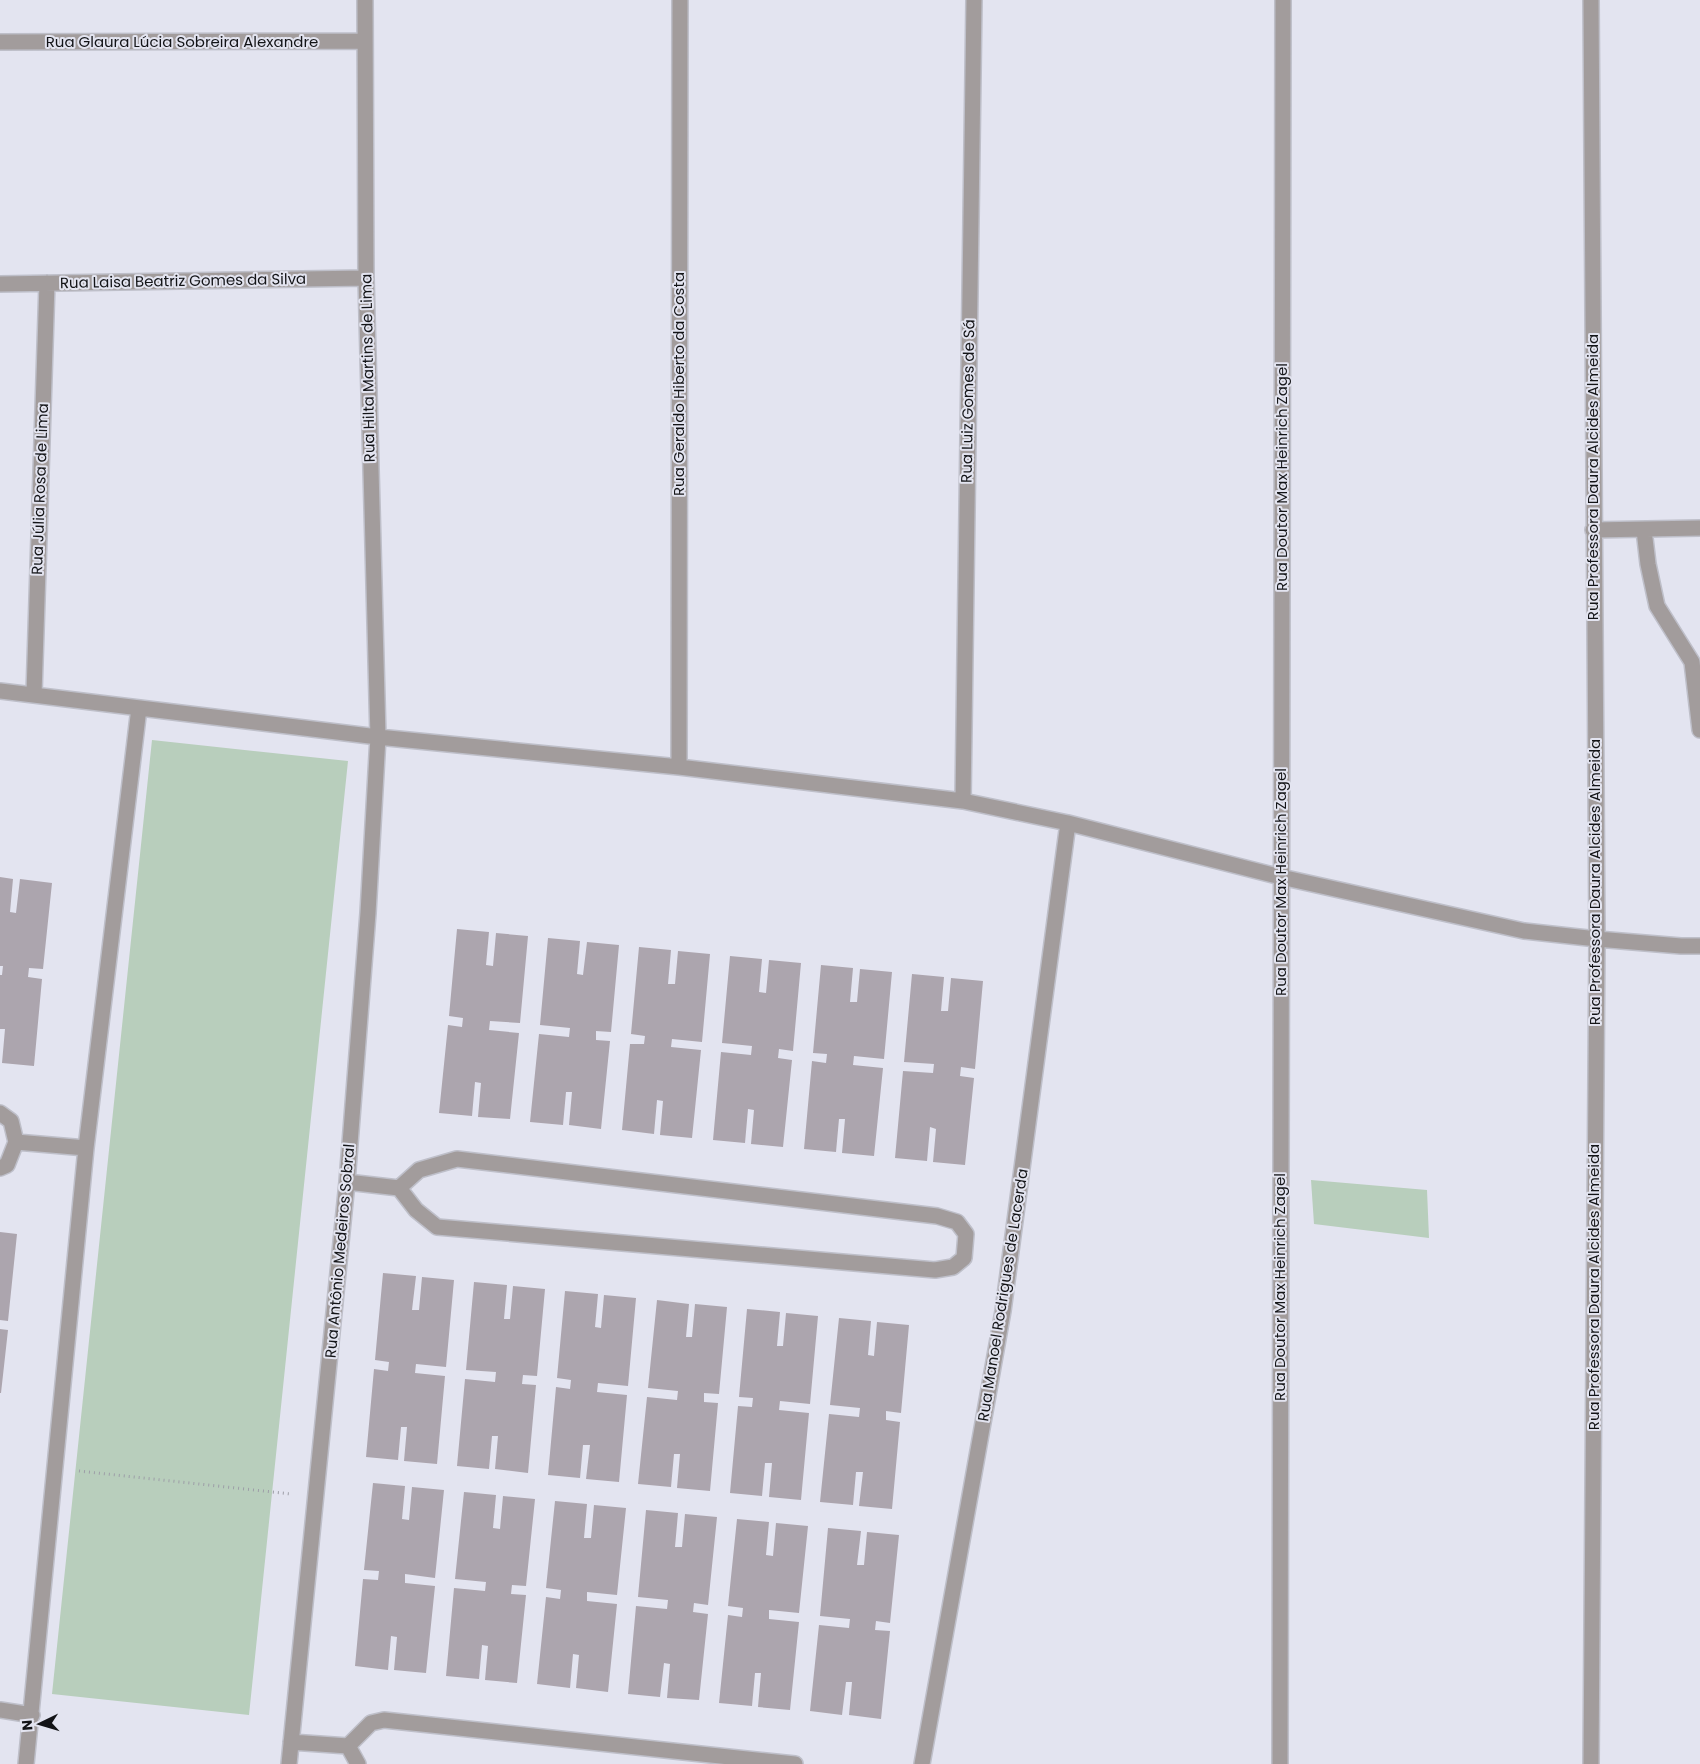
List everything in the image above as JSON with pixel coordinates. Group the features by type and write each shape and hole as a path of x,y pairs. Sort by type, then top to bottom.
{"street":[{"name":"Rua Hilta Martins de Lima","path":"364,0 366,278 378,736"},
{"name":"Rua Geraldo Hiberto da Costa","path":"679,767 680,0"},
{"name":"Rua Luiz Gomes de Sá","path":"963,801 974,0"},
{"name":"Rua Doutor Max Heinrich Zagel","path":"1280,1764 1283,0"},
{"name":"Rua Professora Daura Alcides Almeida","path":"1591,0 1596,939 1591,1764"},
{"name":"Rua Glaura Lúcia Sobreira Alexandre","path":"0,42 364,41"},
{"name":"Rua Laisa Beatriz Gomes da Silva","path":"0,284 366,278"},
{"name":"Rua Júlia Rosa de Lima","path":"34,694 47,283"},
{"path":"1593,530 1700,528"},
{"path":"1644,530 1648,564 1657,606 1692,662 1700,730"},
{"path":"0,691 378,736 679,767 963,801 1068,823 1281,878 1524,931 1596,939 1700,946"},
{"path":"26,1764 86,1148 139,708"},
{"name":"Rua Antônio Medeiros Sobral","path":"289,1764 347,1182 368,912 378,736"},
{"name":"Rua Manoel Rodrigues de Lacerda","path":"922,1764 1003,1311 1068,823"},
{"path":"0,1113 11,1121 16,1142 7,1165 0,1168"},
{"path":"16,1142 86,1148"},
{"path":"347,1182 399,1188 416,1210 437,1227 935,1270 953,1267 964,1258 966,1234 957,1222 937,1216 457,1159 419,1170 399,1188"},
{"path":"0,1710 32,1715"},
{"path":"291,1742 348,1746 371,1723 384,1720 795,1764"},
{"path":"348,1746 358,1764"}],"path":[{"path":"56,1468 316,1497"}],"green space":[{"path":"152,740 348,761 249,1715 52,1694"},
{"path":"1311,1180 1427,1190 1429,1238 1314,1224"}],"building":[{"path":"0,877 13,879 10,912 16,913 20,879 52,883 43,969 29,968 28,977 42,979 34,1066 2,1063 5,1029 0,1029 0,975 2,975 3,966 0,966"},
{"path":"457,929 489,932 486,965 493,966 496,933 528,936 520,1023 490,1021 489,1030 519,1033 510,1119 478,1117 481,1083 475,1082 472,1116 439,1113 448,1025 462,1027 463,1018 449,1016"},
{"path":"548,938 580,941 577,974 583,975 587,942 619,945 611,1032 596,1031 596,1040 610,1041 601,1129 569,1125 572,1092 566,1092 563,1125 530,1122 539,1034 569,1037 570,1028 540,1025"},
{"path":"639,947 671,950 668,984 675,984 678,951 710,954 702,1042 672,1039 671,1047 701,1050 692,1138 660,1135 663,1101 657,1100 654,1134 622,1130 630,1044 644,1044 645,1036 631,1034"},
{"path":"730,956 762,959 759,992 766,993 769,960 801,963 793,1051 779,1049 778,1058 792,1060 783,1147 751,1144 754,1110 748,1109 745,1143 713,1140 721,1052 751,1055 752,1046 722,1043"},
{"path":"821,965 853,968 850,1002 857,1002 860,969 892,972 884,1059 854,1056 853,1065 883,1068 874,1156 842,1153 845,1119 839,1119 836,1152 804,1149 812,1061 826,1063 827,1054 813,1053"},
{"path":"912,974 944,977 941,1011 948,1011 951,978 983,981 975,1069 961,1067 960,1076 974,1078 965,1165 933,1162 936,1129 930,1127 927,1161 895,1158 903,1071 933,1073 934,1064 904,1062"},
{"path":"0,1232 17,1234 8,1321 0,1320"},
{"path":"383,1273 416,1276 412,1310 419,1310 422,1277 454,1280 446,1367 416,1364 415,1373 445,1376 437,1464 404,1461 407,1427 401,1427 398,1460 366,1457 374,1369 388,1371 389,1362 375,1360"},
{"path":"474,1282 507,1285 504,1319 510,1319 513,1286 545,1289 537,1376 523,1375 522,1384 536,1385 528,1473 495,1469 498,1436 492,1436 489,1469 457,1466 465,1379 495,1382 496,1372 466,1370"},
{"path":"565,1291 598,1294 595,1327 601,1328 604,1295 636,1298 628,1386 598,1383 597,1392 627,1395 619,1482 586,1479 590,1445 583,1445 580,1478 548,1475 556,1387 570,1389 571,1380 557,1378"},
{"path":"657,1300 689,1304 686,1337 692,1337 695,1304 727,1307 719,1394 704,1393 704,1402 718,1403 710,1491 677,1488 680,1454 674,1454 671,1487 638,1484 647,1397 677,1400 678,1391 648,1388"},
{"path":"747,1309 780,1312 777,1346 783,1346 786,1313 818,1316 810,1404 780,1401 779,1410 809,1413 801,1500 769,1497 772,1463 765,1463 762,1496 730,1493 738,1406 752,1407 753,1398 739,1397"},
{"path":"839,1318 871,1321 868,1355 874,1356 877,1322 909,1325 901,1413 886,1411 886,1420 900,1422 892,1509 859,1506 863,1472 856,1472 853,1505 820,1502 829,1414 859,1417 860,1408 830,1405"},
{"path":"0,1329 8,1330 1,1393 0,1393"},
{"path":"373,1483 405,1486 402,1519 409,1520 412,1487 444,1490 435,1578 405,1574 405,1583 435,1586 426,1673 394,1670 397,1637 391,1636 388,1670 355,1666 363,1579 378,1580 379,1571 364,1570"},
{"path":"464,1492 496,1495 493,1528 500,1529 503,1496 535,1499 526,1586 512,1585 511,1594 526,1595 517,1683 485,1680 488,1646 482,1645 479,1679 446,1676 454,1588 485,1591 486,1582 455,1579"},
{"path":"555,1501 587,1504 584,1538 591,1538 594,1505 626,1508 617,1595 587,1592 587,1601 617,1604 608,1692 576,1688 579,1655 573,1654 570,1688 537,1684 546,1597 560,1599 561,1590 546,1588"},
{"path":"646,1510 678,1513 675,1547 682,1547 685,1514 717,1517 708,1605 694,1603 693,1612 708,1614 699,1700 667,1698 670,1664 664,1663 660,1697 628,1694 636,1606 667,1609 668,1600 638,1597"},
{"path":"737,1519 769,1522 766,1555 773,1556 776,1523 808,1526 799,1613 769,1610 769,1619 799,1622 790,1710 758,1707 761,1673 755,1673 752,1706 719,1703 728,1615 742,1617 743,1608 728,1606"},
{"path":"828,1528 861,1531 857,1565 864,1565 867,1532 899,1535 890,1623 876,1621 875,1630 890,1631 881,1719 849,1715 852,1682 846,1682 842,1715 810,1711 819,1625 849,1628 850,1619 820,1616"}]}
